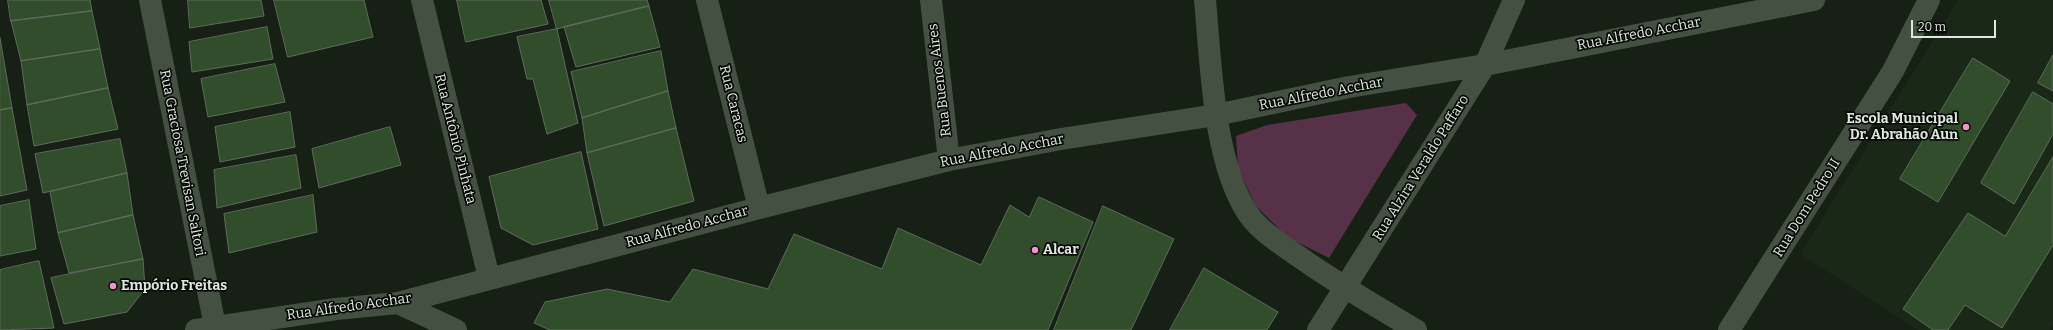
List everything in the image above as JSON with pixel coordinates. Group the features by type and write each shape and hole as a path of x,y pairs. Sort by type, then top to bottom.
{"street":[{"name":"Rua Graciosa Trevisan Saltori","path":"150,0 206,328"},
{"name":"Rua Antônio Pinhata","path":"422,0 489,278"},
{"name":"Rua Caracas","path":"707,0 759,208"},
{"name":"Rua Buenos Aires","path":"931,0 949,160"},
{"path":"1205,0 1216,115 1232,182 1250,216 1274,239 1343,288 1416,330"},
{"name":"Rua Alzira Veraldo Paffaro","path":"1318,330 1343,288 1372,247 1485,65 1514,0"},
{"name":"Rua Alfredo Acchar","path":"206,328 336,309 398,303 489,278 949,160 1061,139 1216,115 1349,87 1485,65 1814,0"},
{"name":"Rua Dom Pedro II","path":"1729,330 1893,71 1929,0"},
{"path":"398,303 456,330"}],"shaded area":[{"name":"Escola Municipal Dr. Abrahão Aun","path":"1958,0 2053,0 2053,325 2050,330 1918,330 1800,254"},
{"path":"1406,103 1417,115 1329,258 1287,237 1255,205 1238,167 1236,136 1267,125"}],"building":[{"path":"8,0 90,0 92,11 11,21"},
{"path":"188,0 261,0 264,16 190,28"},
{"path":"274,0 364,0 373,37 288,57"},
{"path":"457,0 541,0 548,24 466,42"},
{"path":"549,0 647,0 649,6 557,29"},
{"path":"649,6 660,47 576,67 564,27"},
{"path":"92,11 100,49 21,61 11,21"},
{"path":"267,27 273,59 192,72 189,42"},
{"path":"557,29 578,123 547,134 533,79 527,79 517,37"},
{"path":"0,38 12,108 0,110"},
{"path":"100,49 108,88 27,105 21,61"},
{"path":"661,51 668,91 582,118 571,72"},
{"path":"2053,55 2053,91 2038,83"},
{"path":"1973,58 2010,81 1938,202 1900,179"},
{"path":"275,64 285,102 208,117 201,79"},
{"path":"108,88 118,129 34,146 27,105"},
{"path":"668,91 676,128 587,153 582,118"},
{"path":"2033,92 2053,104 2053,134 2014,204 1981,183"},
{"path":"12,108 27,190 0,196 0,110"},
{"path":"290,112 295,147 220,162 215,127"},
{"path":"390,127 401,165 319,188 312,149"},
{"path":"676,128 694,201 604,226 587,153"},
{"path":"120,139 127,173 43,193 35,154"},
{"path":"581,152 598,229 533,245 501,228 489,177"},
{"path":"296,155 301,188 217,208 214,170"},
{"path":"2053,157 2053,245 2002,328 1965,305 1948,330 1933,330 1903,309 1968,213 2005,236"},
{"path":"127,173 133,215 58,233 50,192"},
{"path":"313,195 317,232 229,253 224,214"},
{"name":"Alcar","path":"1039,197 1093,222 1048,330 550,330 534,323 545,302 607,289 670,302 693,269 768,289 794,234 882,269 898,228 981,265 1010,205 1029,217"},
{"path":"29,200 36,249 0,256 0,206"},
{"path":"1103,206 1174,239 1131,330 1054,330"},
{"path":"133,215 143,259 69,273 58,233"},
{"path":"143,259 145,289 127,312 64,324 51,278"},
{"path":"39,261 54,328 0,330 0,270"},
{"path":"1204,268 1278,312 1267,330 1170,330"}],"place":[{"name":"Escola Municipal Dr. Abrahão Aun","path":"1966,127"},
{"name":"Alcar","path":"1035,250"},
{"name":"Empório Freitas","path":"113,286"}]}
